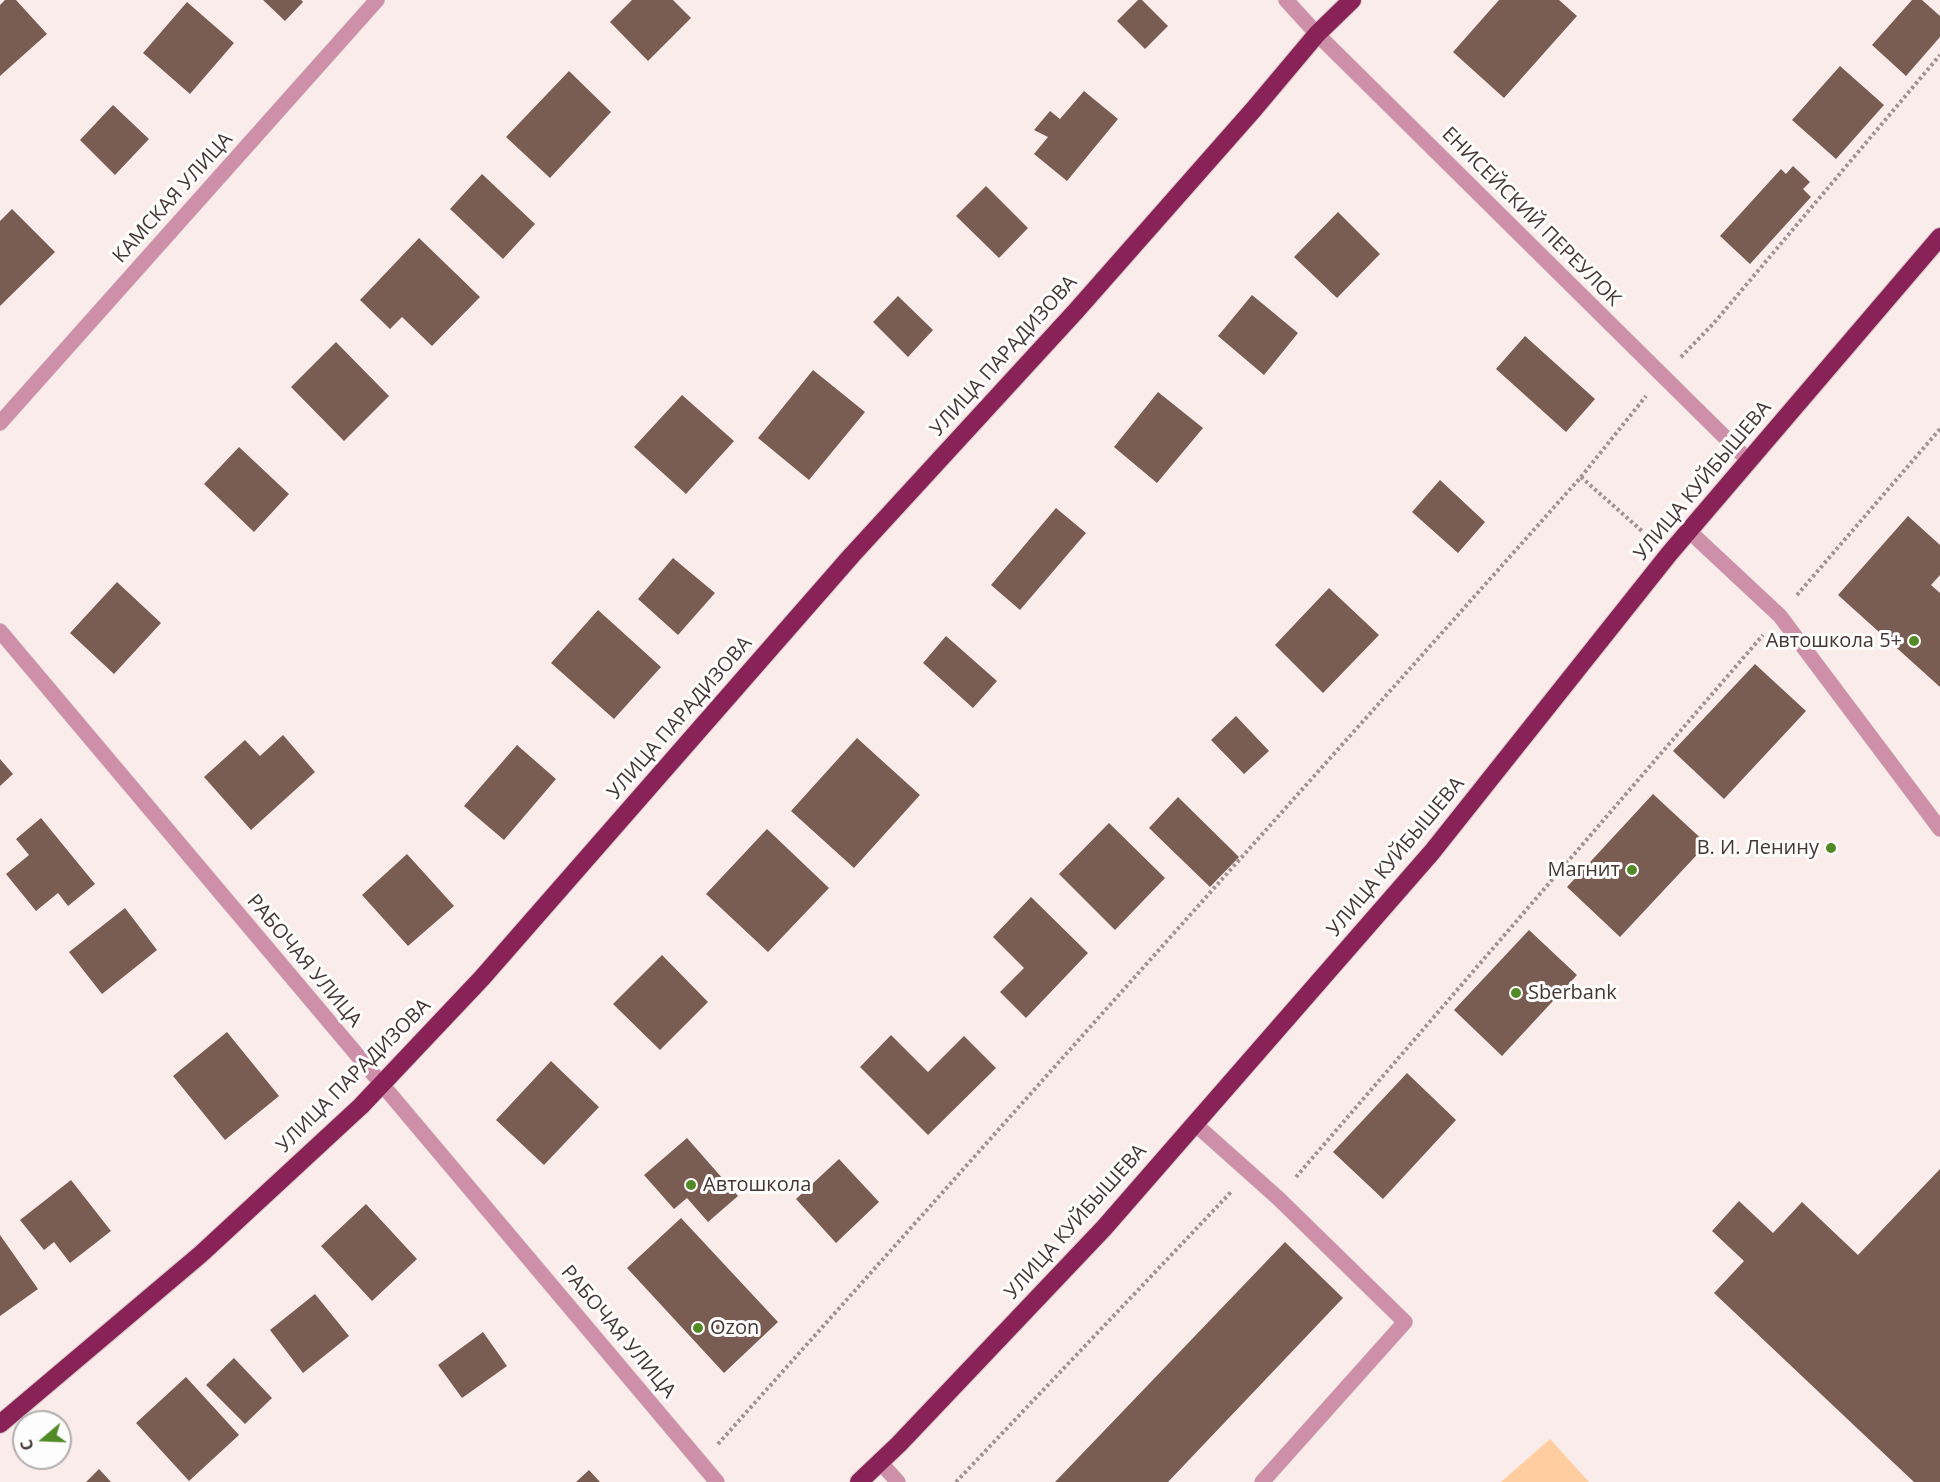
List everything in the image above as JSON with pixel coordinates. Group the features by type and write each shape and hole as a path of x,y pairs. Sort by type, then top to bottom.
{"highway":[{"name":"УЛИЦА ПАРАДИЗОВА","path":"0,1424 201,1254 381,1086 482,978 852,555 1076,311 1317,34 1352,0"},
{"name":"УЛИЦА КУЙБЫШЕВА","path":"859,1482 1096,1237 1432,852 1689,531 1940,237"}],"street":[{"name":"КАМСКАЯ УЛИЦА","path":"0,423 377,0"},
{"name":"ЕНИСЕЙСКИЙ ПЕРЕУЛОК","path":"1286,0 1317,34 1749,462"},
{"path":"1689,531 1780,616 1940,829"},
{"name":"РАБОЧАЯ УЛИЦА","path":"0,631 381,1086 717,1482"},
{"path":"1195,1124 1278,1198 1405,1322 1262,1482"},
{"path":"880,1462 898,1482"}],"path":[{"path":"701,1463 1581,477 1662,376 1714,323 1940,55"},
{"path":"1278,1198 1940,429"},
{"path":"1581,477 1642,531"},
{"path":"956,1482 1250,1172"}],"shaded area":[{"path":"1550,1439 1589,1482 1501,1482"}],"building":[{"path":"5,0 16,0 47,34 0,76 0,5"},
{"path":"263,0 301,0 303,2 285,21"},
{"path":"632,0 673,0 691,18 648,61 610,22"},
{"path":"1138,0 1142,0 1168,26 1145,49 1117,21"},
{"path":"1499,0 1559,0 1577,16 1504,98 1453,52"},
{"path":"1912,0 1922,0 1940,16 1940,37 1906,76 1872,45"},
{"path":"187,2 234,43 190,94 143,53"},
{"path":"1840,66 1884,105 1836,159 1792,120"},
{"path":"569,71 611,112 550,178 506,137"},
{"path":"1084,91 1118,119 1067,181 1034,154 1048,137 1034,130 1050,111 1060,119"},
{"path":"113,105 149,139 115,175 80,140"},
{"path":"1793,166 1810,182 1803,189 1811,197 1750,264 1720,236 1781,169 1786,174"},
{"path":"482,174 535,224 503,259 450,209"},
{"path":"986,186 1028,228 999,258 956,216"},
{"path":"12,209 55,252 0,306 0,221"},
{"path":"1338,212 1380,254 1337,298 1294,257"},
{"path":"419,238 480,297 432,346 402,317 390,329 360,300"},
{"path":"1252,295 1298,333 1264,375 1218,336"},
{"path":"898,296 933,330 908,357 873,322"},
{"path":"1525,336 1595,399 1566,432 1496,369"},
{"path":"336,342 389,396 344,441 291,387"},
{"path":"813,370 865,412 809,480 758,438"},
{"path":"1158,392 1203,428 1157,483 1114,447"},
{"path":"682,395 734,441 686,494 634,447"},
{"path":"239,447 289,494 254,532 204,484"},
{"path":"1440,480 1485,522 1458,553 1412,512"},
{"path":"1056,508 1086,533 1020,610 991,585"},
{"name":"Автошкола 5+","path":"1908,516 1940,545 1940,575 1931,585 1940,593 1940,687 1838,595"},
{"path":"673,558 715,593 678,635 638,599"},
{"path":"117,582 161,623 114,674 70,633"},
{"path":"1329,588 1379,635 1323,693 1275,645"},
{"path":"598,610 661,667 614,719 551,663"},
{"path":"946,636 997,681 973,708 923,663"},
{"path":"1755,664 1806,711 1724,799 1673,751"},
{"path":"1236,716 1269,751 1244,774 1211,740"},
{"path":"283,735 315,772 251,830 204,777 245,740 260,756"},
{"path":"857,738 920,795 854,868 791,811"},
{"path":"517,745 556,779 504,840 464,806"},
{"path":"0,759 13,774 0,786"},
{"name":"Магнит","path":"1653,794 1707,844 1620,937 1567,887"},
{"path":"1178,797 1239,857 1210,887 1149,828"},
{"path":"41,818 95,884 68,906 58,893 36,911 6,874 29,855 16,839"},
{"path":"1109,823 1165,878 1115,930 1059,874"},
{"path":"767,829 829,888 768,952 706,894"},
{"path":"407,854 454,906 408,946 362,895"},
{"path":"1031,897 1088,953 1026,1018 1000,992 1024,968 993,937"},
{"path":"125,908 157,950 102,994 69,952"},
{"name":"Sberbank","path":"1529,930 1577,975 1502,1056 1454,1010"},
{"path":"662,955 708,1002 660,1050 613,1004"},
{"path":"227,1032 279,1096 225,1140 173,1076"},
{"path":"891,1035 928,1072 964,1036 996,1068 928,1135 860,1067"},
{"path":"551,1061 599,1107 544,1165 496,1120"},
{"path":"1407,1073 1456,1120 1383,1199 1333,1152"},
{"name":"Автошкола","path":"687,1138 738,1196 708,1222 687,1198 674,1209 644,1175"},
{"path":"839,1159 879,1202 836,1243 796,1199"},
{"path":"1940,1169 1940,1482 1914,1482 1714,1293 1744,1261 1712,1231 1739,1201 1773,1233 1802,1202 1858,1255"},
{"path":"71,1180 111,1231 70,1263 54,1242 44,1250 20,1220"},
{"path":"366,1204 417,1259 372,1301 321,1246"},
{"path":"681,1218 778,1322 724,1373 627,1268"},
{"path":"0,1235 38,1289 0,1316"},
{"path":"1285,1242 1343,1298 1168,1482 1055,1482"},
{"path":"315,1294 349,1336 303,1373 270,1330"},
{"path":"483,1332 507,1366 462,1398 438,1365"},
{"path":"234,1358 272,1398 245,1424 206,1385"},
{"path":"186,1377 239,1435 189,1481 136,1423"},
{"path":"99,1469 111,1482 86,1482"},
{"path":"589,1470 600,1482 576,1482"}],"place":[{"name":"Автошкола 5+","path":"1914,641"},
{"name":"В. И. Ленину","path":"1831,848"},
{"name":"Магнит","path":"1632,870"},
{"name":"Sberbank","path":"1516,993"},
{"name":"Автошкола","path":"691,1185"},
{"name":"Ozon","path":"698,1328"}]}
